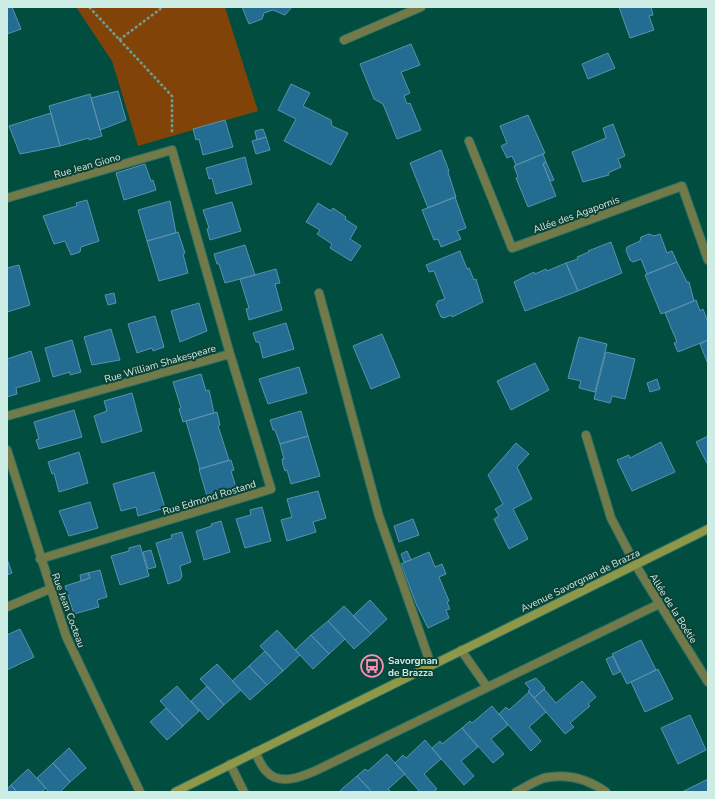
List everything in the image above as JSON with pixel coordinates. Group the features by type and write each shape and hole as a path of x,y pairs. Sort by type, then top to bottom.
{"street":[{"path":"344,40 422,7"},
{"name":"Allée des Agapornis","path":"470,141 512,248 682,186 708,260"},
{"name":"Rue Jean Giono","path":"7,198 172,150"},
{"name":"Rue William Shakespeare","path":"7,416 230,354 172,150"},
{"path":"319,293 379,516 431,665"},
{"name":"Rue Edmond Rostand","path":"40,559 271,489 230,354"},
{"name":"Allée de la Boétie","path":"586,435 611,518 635,564 708,682"},
{"name":"Rue Jean Cocteau","path":"7,450 40,559 66,636 140,792"},
{"name":"Avenue Savorgnan de Brazza","path":"175,792 708,529"},
{"path":"7,607 50,589"},
{"path":"255,752 266,772 277,778 294,779 315,771 659,604"},
{"path":"461,650 487,687"},
{"path":"230,764 244,792"},
{"path":"516,792 544,778 572,777 592,782 606,792"}],"path":[{"path":"90,7 172,96 172,150"},
{"path":"119,40 163,7"}],"shaded area":[{"path":"76,7 225,7 258,111 138,146 112,61"}],"building":[{"path":"7,7 12,7 21,29 7,34"},
{"path":"242,7 292,7 285,15 273,10 264,13 262,19 249,24"},
{"path":"619,7 651,7 653,15 649,16 654,30 630,38"},
{"path":"411,44 420,65 401,72 410,93 404,96 407,104 410,103 421,130 397,139 383,104 374,99 360,64"},
{"path":"608,53 615,68 588,79 582,64"},
{"path":"291,84 310,93 303,106 331,120 332,126 348,133 331,165 284,141 296,119 278,110"},
{"path":"118,91 126,120 100,130 91,98"},
{"path":"90,94 102,136 60,146 49,106"},
{"path":"51,113 60,146 20,154 9,126"},
{"path":"528,115 545,153 516,165 512,156 507,158 501,146 507,143 500,126"},
{"path":"225,120 233,147 203,155 199,139 196,140 193,129"},
{"path":"613,124 625,156 618,159 621,167 608,173 609,175 583,182 572,152 606,138 603,128"},
{"path":"263,129 266,137 257,140 255,131"},
{"path":"266,137 270,150 256,154 252,141"},
{"path":"441,150 449,171 448,172 456,197 428,208 410,163"},
{"path":"543,154 546,162 543,164 556,196 528,207 516,178 518,177 514,166"},
{"path":"245,157 252,184 216,194 212,178 209,179 206,168"},
{"path":"546,162 554,180 550,181 543,164"},
{"path":"145,164 156,190 124,200 116,173"},
{"path":"455,197 466,228 457,231 461,239 441,247 438,239 434,240 422,210"},
{"path":"87,200 99,241 81,247 80,252 71,255 65,241 54,244 43,216 77,206 76,203"},
{"path":"170,201 176,233 147,241 138,210"},
{"path":"232,202 241,231 210,240 207,229 209,228 203,210"},
{"path":"318,203 331,211 333,208 357,227 350,239 361,246 351,261 330,248 332,244 317,234 320,230 306,222"},
{"path":"178,232 185,253 183,254 188,273 159,281 147,241"},
{"path":"649,234 654,236 660,234 667,253 672,251 677,262 647,274 641,259 633,262 630,260 626,250 627,247 640,241 641,237"},
{"path":"611,242 622,273 578,291 566,263 578,259 577,257 589,252 588,251"},
{"path":"245,245 255,275 225,283 214,254"},
{"path":"460,251 467,269 469,268 474,280 476,279 483,302 452,317 451,315 444,318 441,317 436,305 438,301 445,299 434,271 429,272 426,265"},
{"path":"677,262 687,282 689,282 694,301 661,314 645,275"},
{"path":"566,263 578,291 525,311 514,282 534,272 535,274 546,269 547,271"},
{"path":"19,265 30,305 7,312 7,268"},
{"path":"276,269 280,283 275,284 282,310 249,320 246,309 249,308 240,279"},
{"path":"114,293 116,303 108,305 105,295"},
{"path":"696,300 700,311 703,309 708,322 708,340 678,352 674,343 677,342 665,313"},
{"path":"199,303 207,331 180,342 171,311"},
{"path":"155,316 164,347 153,351 152,348 137,353 128,324"},
{"path":"286,323 294,349 263,358 259,342 256,342 253,333"},
{"path":"111,329 120,360 92,365 84,337"},
{"path":"382,334 400,377 371,389 353,346"},
{"path":"579,337 607,344 595,392 579,388 581,381 568,378"},
{"path":"72,340 81,372 70,375 70,372 53,377 45,348"},
{"path":"708,340 708,364 700,344"},
{"path":"31,351 40,381 16,388 17,394 7,397 7,359"},
{"path":"606,352 635,359 625,399 612,396 610,403 594,399"},
{"path":"535,363 549,390 511,410 497,381"},
{"path":"299,367 307,393 268,404 259,379"},
{"path":"201,374 206,391 209,390 214,413 183,422 179,409 181,408 173,382"},
{"path":"657,379 660,389 650,392 647,383"},
{"path":"132,393 142,431 102,443 94,416 107,411 104,401"},
{"path":"74,410 82,437 39,449 36,440 39,439 34,422"},
{"path":"301,411 308,436 280,444 270,420"},
{"path":"217,412 220,425 218,426 229,460 200,469 186,421"},
{"path":"308,436 320,476 291,484 287,470 285,471 283,465 282,459 284,459 280,444"},
{"path":"708,436 708,465 696,442"},
{"path":"661,442 675,472 632,491 617,460 629,455 630,458"},
{"path":"516,443 529,454 517,467 532,499 513,509 528,539 509,549 494,519 499,516 495,509 503,504 488,475"},
{"path":"79,452 88,483 59,492 54,473 52,474 48,462"},
{"path":"231,460 234,470 231,471 236,487 207,496 199,469"},
{"path":"154,472 165,508 138,516 136,507 121,511 113,484"},
{"path":"318,491 326,518 313,522 316,532 287,541 281,520 292,517 287,499"},
{"path":"90,502 98,528 69,536 59,511"},
{"path":"262,507 271,541 245,548 236,519 251,515 250,510"},
{"path":"413,519 419,535 399,542 394,526"},
{"path":"221,521 230,552 204,560 196,531 212,526 211,524"},
{"path":"182,532 191,562 180,566 182,576 180,580 168,584 156,543 172,538 171,535"},
{"path":"140,545 149,576 120,585 111,556 129,551 129,548"},
{"path":"151,550 156,567 148,569 143,552"},
{"path":"407,551 411,560 404,562 401,554"},
{"path":"429,552 435,567 442,564 446,574 439,577 449,601 447,602 450,609 446,610 449,618 428,628 417,606 401,564"},
{"path":"7,559 12,573 7,575"},
{"path":"100,570 107,597 97,600 99,607 74,614 65,586 90,578 88,573"},
{"path":"88,573 90,578 81,581 80,575"},
{"path":"370,600 387,619 371,634 353,616"},
{"path":"344,606 371,634 354,649 328,621"},
{"path":"328,621 345,639 329,654 311,635"},
{"path":"20,629 34,657 7,670 7,635"},
{"path":"277,630 300,655 283,671 260,646"},
{"path":"311,635 329,654 313,669 295,650"},
{"path":"641,640 656,670 627,684 612,654"},
{"path":"265,651 283,671 267,685 249,666"},
{"path":"613,656 620,672 613,675 606,659"},
{"path":"217,664 241,690 224,705 200,679"},
{"path":"249,666 267,685 250,700 232,681"},
{"path":"658,669 673,699 645,712 631,682"},
{"path":"536,678 545,688 534,698 528,691 530,689 525,683"},
{"path":"582,681 596,697 588,704 590,706 570,723 574,727 565,734 534,698 544,689 556,703"},
{"path":"177,686 199,711 183,726 160,701"},
{"path":"207,686 224,705 208,720 191,701"},
{"path":"529,692 546,712 529,727 541,741 531,751 499,714 506,707 509,710"},
{"path":"492,706 508,725 491,739 504,754 493,763 462,728 470,721 472,723"},
{"path":"166,708 183,726 167,740 150,722"},
{"path":"690,715 706,750 678,764 661,728"},
{"path":"462,728 478,747 461,761 474,776 464,785 432,748 440,741 442,744"},
{"path":"425,740 441,759 424,774 437,789 433,792 420,792 395,763 403,755 406,758"},
{"path":"69,748 86,768 70,782 53,763"},
{"path":"387,754 405,774 388,789 391,792 372,792 357,776 365,769 368,771"},
{"path":"53,763 70,782 60,792 49,792 37,778"},
{"path":"28,769 46,788 41,792 17,792 11,785"},
{"path":"357,776 372,792 339,792 343,788"},
{"path":"708,779 708,792 682,792"},
{"path":"11,785 17,792 7,792 7,789"}],"place":[{"name":"Savorgnan de Brazza","path":"372,666"}]}
